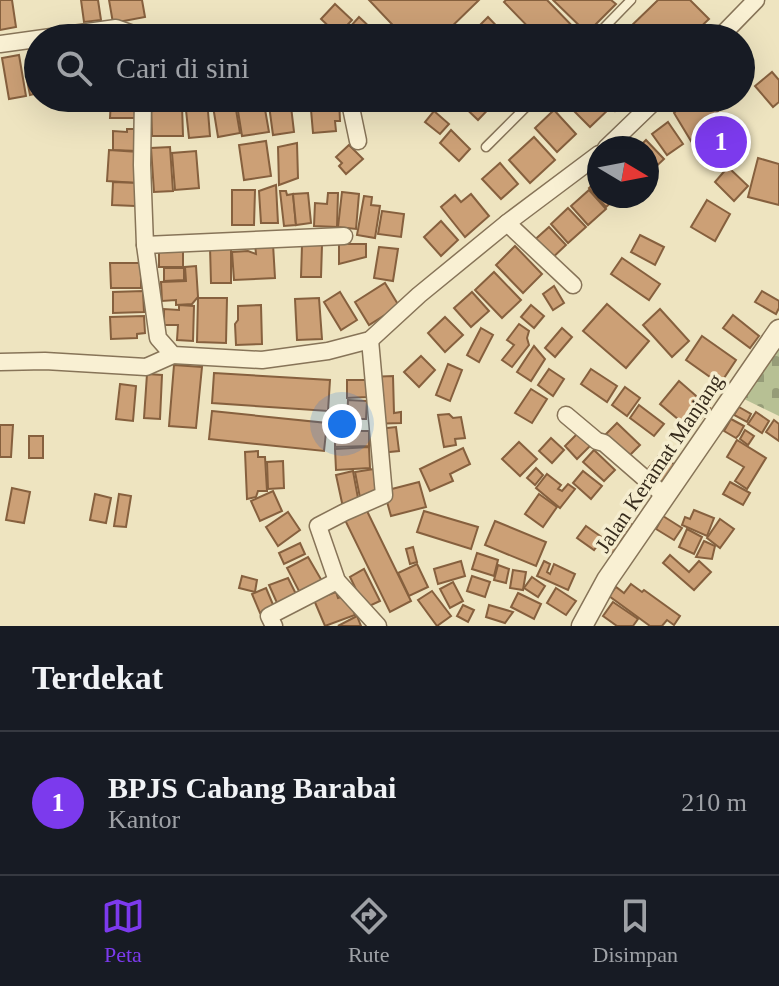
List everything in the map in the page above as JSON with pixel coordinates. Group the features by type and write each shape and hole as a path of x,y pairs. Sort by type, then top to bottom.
{"street":[{"path":"733,24 756,0"},
{"path":"0,44 24,41"},
{"path":"143,112 145,245 158,338 173,355"},
{"path":"352,112 358,141"},
{"path":"618,136 643,112"},
{"path":"0,362 45,361 146,367 173,355 262,360 328,351 370,340 507,223 587,163"},
{"path":"507,223 573,285"},
{"path":"145,245 344,236"},
{"name":"Jalan Keramat Manjang","path":"582,626 607,580 779,330"},
{"path":"370,340 384,495 318,526 337,581 378,626"},
{"path":"566,415 665,496"},
{"path":"274,626 269,616 337,581"}],"lane":[{"path":"608,24 631,0"},
{"path":"486,147 521,112"}],"green space":[{"path":"779,344 779,416 742,398"}],"building":[{"path":"0,0 12,0 16,27 0,30"},
{"path":"81,0 98,0 101,20 84,22"},
{"path":"109,0 142,0 145,17 113,23"},
{"path":"369,0 479,0 454,24 392,24"},
{"path":"547,0 570,24 525,24 504,2"},
{"path":"553,0 611,0 616,4 596,24 578,24"},
{"path":"658,0 690,0 709,19 704,24 633,24"},
{"path":"335,4 352,20 348,24 326,24 321,19"},
{"path":"359,17 367,24 353,24"},
{"path":"488,17 495,24 481,24"},
{"path":"19,55 24,96 9,99 2,58"},
{"path":"772,72 779,80 779,102 773,107 755,86"},
{"path":"110,112 138,112 138,118 110,118"},
{"path":"151,112 182,112 183,136 152,136"},
{"path":"186,112 208,112 210,136 189,138"},
{"path":"214,112 236,112 240,133 218,137"},
{"path":"238,112 265,112 269,132 242,136"},
{"path":"270,112 292,112 294,132 273,135"},
{"path":"311,112 340,112 340,121 335,121 336,131 313,133"},
{"path":"435,112 449,124 440,134 425,122"},
{"path":"470,112 486,112 478,120"},
{"path":"552,112 556,112 576,134 557,152 535,128"},
{"path":"575,112 606,112 590,127"},
{"path":"675,112 717,112 691,141"},
{"path":"668,122 683,144 667,155 659,144 659,136 652,134"},
{"path":"127,129 139,129 138,151 113,150 113,131 127,132"},
{"path":"451,130 470,149 459,161 440,143"},
{"path":"534,137 555,160 530,183 509,160"},
{"path":"266,141 271,176 244,180 239,145"},
{"path":"297,143 298,178 279,185 278,147"},
{"path":"349,145 363,159 346,174 336,157"},
{"path":"170,147 173,191 154,192 151,148"},
{"path":"109,150 139,152 137,183 107,181"},
{"path":"196,151 199,188 175,190 172,153"},
{"path":"758,158 779,164 779,205 748,197"},
{"path":"500,163 518,184 501,199 482,179"},
{"path":"728,167 748,186 734,201 715,182"},
{"path":"113,182 137,183 135,206 112,205"},
{"path":"276,185 278,223 261,223 259,191"},
{"path":"232,190 255,190 254,225 232,225"},
{"path":"280,191 293,194 296,225 284,226"},
{"path":"342,192 359,194 356,229 338,227"},
{"path":"587,192 587,208 606,209 588,225 571,206"},
{"path":"308,193 311,223 296,225 293,194"},
{"path":"328,193 338,193 337,227 314,226 315,203 327,204"},
{"path":"471,194 489,216 465,237 441,207 455,195 461,202"},
{"path":"364,196 372,197 371,205 380,206 375,238 357,235"},
{"path":"707,200 730,214 715,241 691,227"},
{"path":"568,208 586,227 568,243 551,224"},
{"path":"382,211 404,214 401,237 378,234"},
{"path":"441,221 458,240 441,256 424,237"},
{"path":"549,227 566,245 548,262 531,243"},
{"path":"640,235 664,247 655,265 631,252"},
{"path":"255,244 273,244 275,278 234,280 232,252 256,254"},
{"path":"339,244 366,244 366,257 339,264"},
{"path":"302,245 322,245 321,277 301,277"},
{"path":"515,246 542,274 523,293 496,265"},
{"path":"159,247 183,247 183,267 159,267"},
{"path":"210,247 231,247 231,283 211,283"},
{"path":"379,247 398,249 393,281 374,278"},
{"path":"622,258 660,284 649,300 611,274"},
{"path":"110,263 141,263 141,288 111,288"},
{"path":"196,266 198,297 192,304 176,305 176,300 162,301 161,282 186,281 185,267"},
{"path":"164,268 184,268 184,280 164,281"},
{"path":"494,272 521,300 502,318 475,290"},
{"path":"385,283 399,306 369,325 355,302"},
{"path":"554,286 564,303 553,310 543,294"},
{"path":"143,291 144,312 113,313 113,292"},
{"path":"762,291 779,301 776,314 755,302"},
{"path":"340,292 357,320 341,330 324,302"},
{"path":"472,292 489,311 471,327 454,308"},
{"path":"198,298 227,298 226,343 197,342"},
{"path":"319,298 322,339 297,340 295,299"},
{"path":"607,304 649,341 626,368 583,331"},
{"path":"179,305 194,306 193,341 177,340 178,325 164,325 164,309 179,310"},
{"path":"261,305 262,344 236,345 238,306"},
{"path":"531,305 544,316 534,328 521,317"},
{"path":"660,309 689,341 672,357 643,325"},
{"path":"733,315 759,336 750,348 723,328"},
{"path":"144,316 145,333 137,334 137,338 111,339 110,317"},
{"path":"445,317 463,335 445,352 428,333"},
{"path":"519,324 529,331 529,345 512,367 502,360 514,345 507,340"},
{"path":"481,328 493,335 479,362 467,355"},
{"path":"562,328 572,337 555,357 545,348"},
{"path":"702,336 736,360 720,384 686,360"},
{"path":"534,346 545,359 531,381 517,372"},
{"path":"421,356 435,370 419,387 404,372"},
{"path":"448,364 462,370 450,401 436,395"},
{"path":"174,365 202,367 196,428 169,426"},
{"path":"549,369 564,379 553,396 538,385"},
{"path":"591,369 617,386 607,402 581,384"},
{"path":"214,373 330,380 328,411 212,403"},
{"path":"147,374 162,375 160,419 144,418"},
{"path":"393,376 394,413 401,412 401,423 370,424 368,377"},
{"path":"347,380 366,380 367,397 347,398"},
{"path":"679,381 710,408 691,430 660,404"},
{"path":"120,384 136,386 133,421 116,419"},
{"path":"625,387 640,398 627,416 612,405"},
{"path":"531,389 547,399 532,423 515,413"},
{"path":"348,400 367,401 366,419 347,419"},
{"path":"639,405 664,424 654,436 630,418"},
{"path":"739,407 751,414 747,422 734,415"},
{"path":"212,411 327,423 324,451 209,439"},
{"path":"756,412 769,421 762,433 748,424"},
{"path":"449,414 453,418 461,417 465,438 455,439 456,445 444,447 438,415"},
{"path":"731,419 744,426 736,438 724,431"},
{"path":"774,420 779,424 779,441 766,432"},
{"path":"617,423 640,445 626,459 605,435"},
{"path":"0,425 13,425 11,457 0,457"},
{"path":"396,427 399,451 380,453 378,429"},
{"path":"745,430 754,436 748,445 740,439"},
{"path":"335,431 369,431 369,446 335,447"},
{"path":"579,432 591,445 577,459 565,446"},
{"path":"29,436 43,436 43,458 29,458"},
{"path":"551,438 564,450 552,463 539,451"},
{"path":"737,440 766,458 747,489 735,481 744,467 727,457"},
{"path":"519,442 537,459 520,476 502,459"},
{"path":"369,447 370,468 336,470 335,449"},
{"path":"463,448 470,464 450,474 453,481 430,491 420,469"},
{"path":"594,450 615,470 604,481 583,462"},
{"path":"258,451 258,457 265,457 267,491 258,491 256,497 247,499 245,452"},
{"path":"660,454 675,465 661,483 646,471"},
{"path":"283,461 284,488 268,489 267,462"},
{"path":"536,468 543,475 535,485 527,478"},
{"path":"374,469 380,504 362,508 355,472"},
{"path":"353,471 360,509 344,512 336,475"},
{"path":"583,471 602,486 591,499 573,483"},
{"path":"547,474 561,485 558,489 562,491 568,484 575,489 560,508 536,488"},
{"path":"419,482 426,507 391,516 384,491"},
{"path":"730,482 750,493 743,505 723,494"},
{"path":"12,488 30,492 24,523 6,520"},
{"path":"273,491 282,511 260,521 251,501"},
{"path":"95,494 111,498 106,523 90,520"},
{"path":"119,494 131,496 126,527 114,526"},
{"path":"539,494 557,507 543,527 525,514"},
{"path":"366,509 411,601 390,612 345,520"},
{"path":"694,510 714,518 707,536 682,525 685,517 690,519"},
{"path":"424,511 478,527 471,549 417,532"},
{"path":"288,512 300,530 278,546 266,527"},
{"path":"663,516 682,528 674,540 656,529"},
{"path":"624,518 633,525 620,541 611,534"},
{"path":"720,519 734,529 720,548 707,538"},
{"path":"495,521 546,542 536,566 485,545"},
{"path":"586,526 603,538 594,550 577,538"},
{"path":"687,529 702,537 694,554 679,547"},
{"path":"610,535 621,543 613,553 603,546"},
{"path":"704,541 715,546 712,559 696,557"},
{"path":"300,543 305,554 284,564 279,553"},
{"path":"413,547 417,562 410,564 406,549"},
{"path":"477,553 498,560 494,576 472,569"},
{"path":"670,555 689,572 699,561 711,572 694,590 663,563"},
{"path":"308,557 322,581 300,593 287,568"},
{"path":"461,561 465,576 438,584 434,569"},
{"path":"544,561 550,564 547,572 550,574 554,564 575,574 568,590 537,576"},
{"path":"417,564 428,587 409,596 398,573"},
{"path":"498,565 509,569 506,583 494,580"},
{"path":"364,569 380,601 365,608 350,577"},
{"path":"513,570 526,572 523,590 510,588"},
{"path":"242,576 257,580 255,592 239,588"},
{"path":"472,576 490,582 485,597 467,591"},
{"path":"532,577 545,586 538,597 524,588"},
{"path":"288,578 296,594 277,603 269,585"},
{"path":"453,582 463,601 450,608 440,589"},
{"path":"631,584 680,616 674,625 667,620 662,626 650,626 609,596 616,587 624,593"},
{"path":"266,588 274,607 260,613 252,594"},
{"path":"556,588 576,601 566,615 547,603"},
{"path":"432,591 451,616 437,626 418,600"},
{"path":"336,592 338,598 347,595 355,615 325,626 314,600"},
{"path":"518,593 541,604 534,619 511,607"},
{"path":"613,602 638,619 633,626 617,626 603,616"},
{"path":"463,605 474,610 468,622 457,616"},
{"path":"489,605 513,612 505,623 486,617"},
{"path":"357,616 361,626 338,626"}],"place":[{"name":"BPJS Cabang Barabai","path":"721,142"}]}
